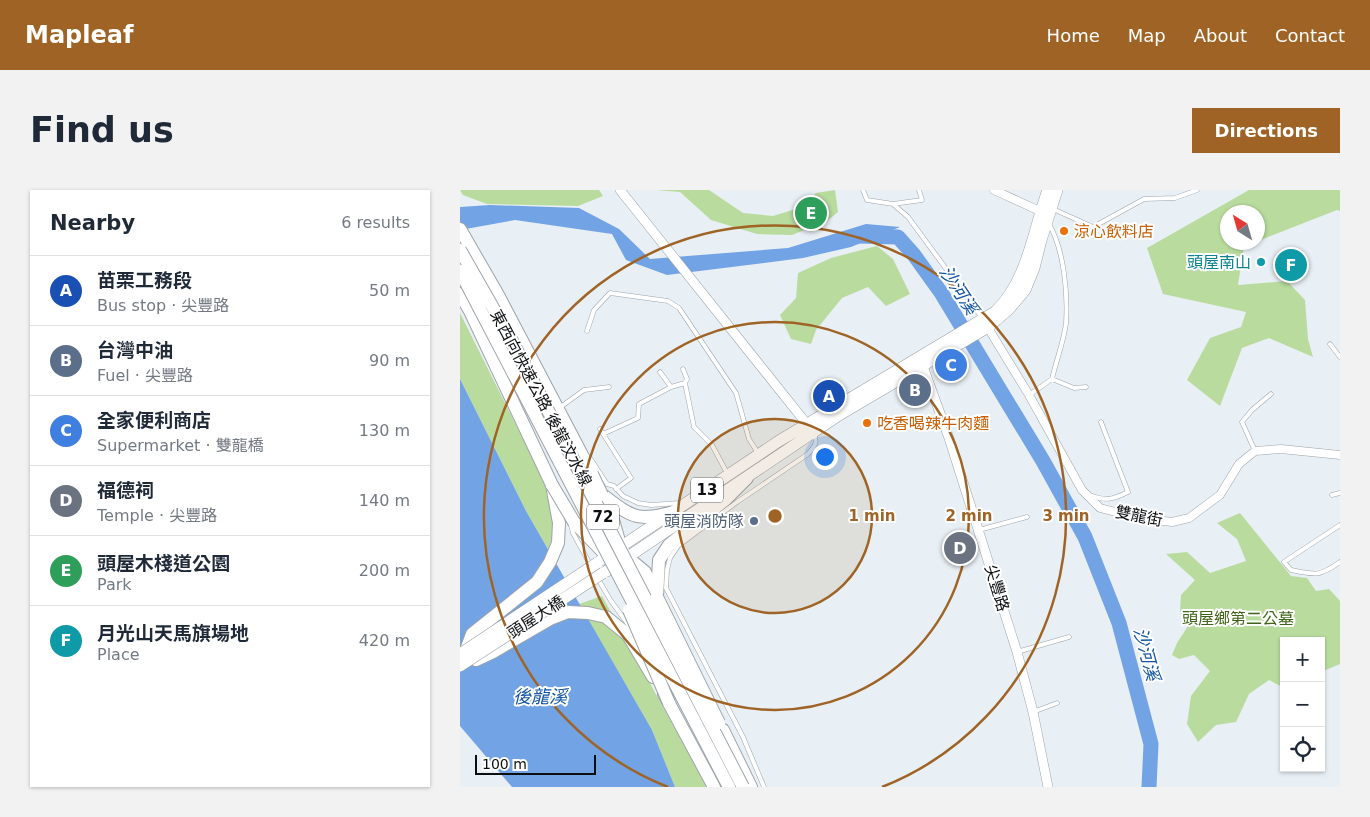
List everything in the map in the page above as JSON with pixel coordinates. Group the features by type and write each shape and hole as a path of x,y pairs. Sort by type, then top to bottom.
{"highway":[{"path":"460,229 605,489 624,553 645,572 751,787"},
{"name":"東西向快速公路 後龍汶水線","path":"460,250 512,341 743,787"},
{"name":"東西向快速公路 後龍汶水線","path":"460,271 729,787"},
{"path":"460,294 470,311 552,485 574,522 605,565 629,610 669,703"},
{"path":"657,597 659,560 669,545 726,499 747,478"},
{"path":"463,652 472,634 537,582 550,562 558,543 559,523 552,485"},
{"path":"605,489 631,515 650,518 674,512"},
{"path":"460,667 493,652 550,619 568,612 588,612 606,617 628,635 669,703 714,787"}],"main road":[{"name":"13","path":"1044,213 1048,190"},
{"name":"13","path":"624,553 674,512 759,455 810,428 985,323 1006,302 1017,282 1044,213 1057,190"},
{"name":"13","path":"605,565 747,478 810,428"},
{"name":"頭屋大橋","path":"463,652 605,565"},
{"name":"頭屋大橋","path":"460,667 605,565"}],"street":[{"path":"621,190 810,428"},
{"path":"994,190 1044,213"},
{"name":"雙龍街","path":"985,323 1029,395 1082,490 1100,508 1139,518 1172,522 1189,518 1220,494 1239,464 1255,451"},
{"name":"尖豐路","path":"921,361 949,438 1017,652 1033,712 1048,787"},
{"path":"1255,451 1281,449 1340,455"}],"lane":[{"path":"863,190 867,200 893,204 922,200 919,190"},
{"path":"1029,395 1052,379 1066,324 1066,288 1057,239 1044,213 1052,209 1093,227 1144,200 1175,198 1197,190"},
{"path":"893,204 913,223 985,323"},
{"path":"587,331 594,310 610,293 668,301 679,308 736,393 749,439 759,455"},
{"path":"1330,344 1340,357"},
{"path":"683,369 687,379 685,383 694,427 712,445 728,475"},
{"path":"660,372 670,387"},
{"path":"1052,379 1074,388 1086,387"},
{"path":"603,434 638,418 639,404 670,387 685,383"},
{"path":"605,489 562,406 584,390 609,387"},
{"path":"1255,451 1242,422 1252,410 1271,394"},
{"path":"1087,494 1099,498 1112,499 1128,492 1101,422"},
{"path":"764,787 743,737 666,588 667,570 670,558 678,546 808,454 815,446 816,438 810,428"},
{"path":"600,429 631,478 616,489 605,489 568,512 572,532 611,601 654,657 684,691"},
{"path":"616,489 623,496 638,503 651,506 687,503"},
{"path":"1332,495 1340,493"},
{"path":"979,530 1027,516"},
{"path":"1340,525 1284,562 1291,570 1316,575 1328,571 1340,562"},
{"path":"1017,652 1069,637"},
{"path":"690,698 716,685"},
{"path":"1033,712 1058,703"}],"green space":[{"path":"460,190 599,190 603,196 578,206 487,204 463,195"},
{"path":"656,190 709,190 743,213 773,216 802,207 816,193 835,190 838,212 827,221 792,235 757,234 711,220 680,192"},
{"path":"1249,190 1340,190 1340,211 1337,210 1265,238 1265,205 1223,205"},
{"path":"1220,206 1220,250 1243,250 1238,285 1287,281 1305,300 1308,339 1313,357 1269,338 1242,348 1220,406 1187,380 1210,338 1241,327 1246,312 1163,294 1147,248"},
{"path":"877,246 893,259 910,294 886,306 868,287 842,298 816,330 811,344 791,339 780,315 796,298 798,273 831,258"},
{"path":"460,313 544,481 551,505 555,531 548,549 526,511 460,379"},
{"name":"頭屋鄉第二公墓","path":"1240,513 1291,576 1307,578 1316,591 1329,589 1340,601 1340,664 1325,670 1325,637 1280,637 1280,686 1269,680 1249,694 1236,722 1216,725 1198,742 1187,724 1191,696 1210,671 1194,655 1179,659 1172,655 1188,626 1180,611 1181,595 1195,580 1166,554 1187,552 1210,573 1246,561 1237,539 1217,523"},
{"path":"602,596 707,787 675,787 652,730 579,604"}],"water":[{"path":"490,205 579,208 619,229 650,259 788,248 866,224 900,227 851,247 803,258 667,275 626,260 612,234 515,220 460,230 460,207"},
{"name":"後龍溪","path":"460,379 526,511 652,730 675,787 512,787 460,726"}],"waterway":[{"name":"沙河溪","path":"859,236 898,237 914,255 942,294 1043,461 1085,537 1119,623 1151,744 1149,787"}],"place":[{"name":"頭屋木棧道公園","path":"811,213"},
{"name":"涼心飲料店","path":"1064,231"},
{"name":"頭屋南山","path":"1261,262"},
{"name":"月光山天馬旗場地","path":"1291,265"},
{"name":"全家便利商店","path":"951,365"},
{"name":"台灣中油","path":"915,390"},
{"name":"苗栗工務段","path":"829,396"},
{"name":"吃香喝辣牛肉麵","path":"867,423"},
{"name":"頭屋消防隊","path":"754,521"},
{"name":"福德祠","path":"960,548"}]}
